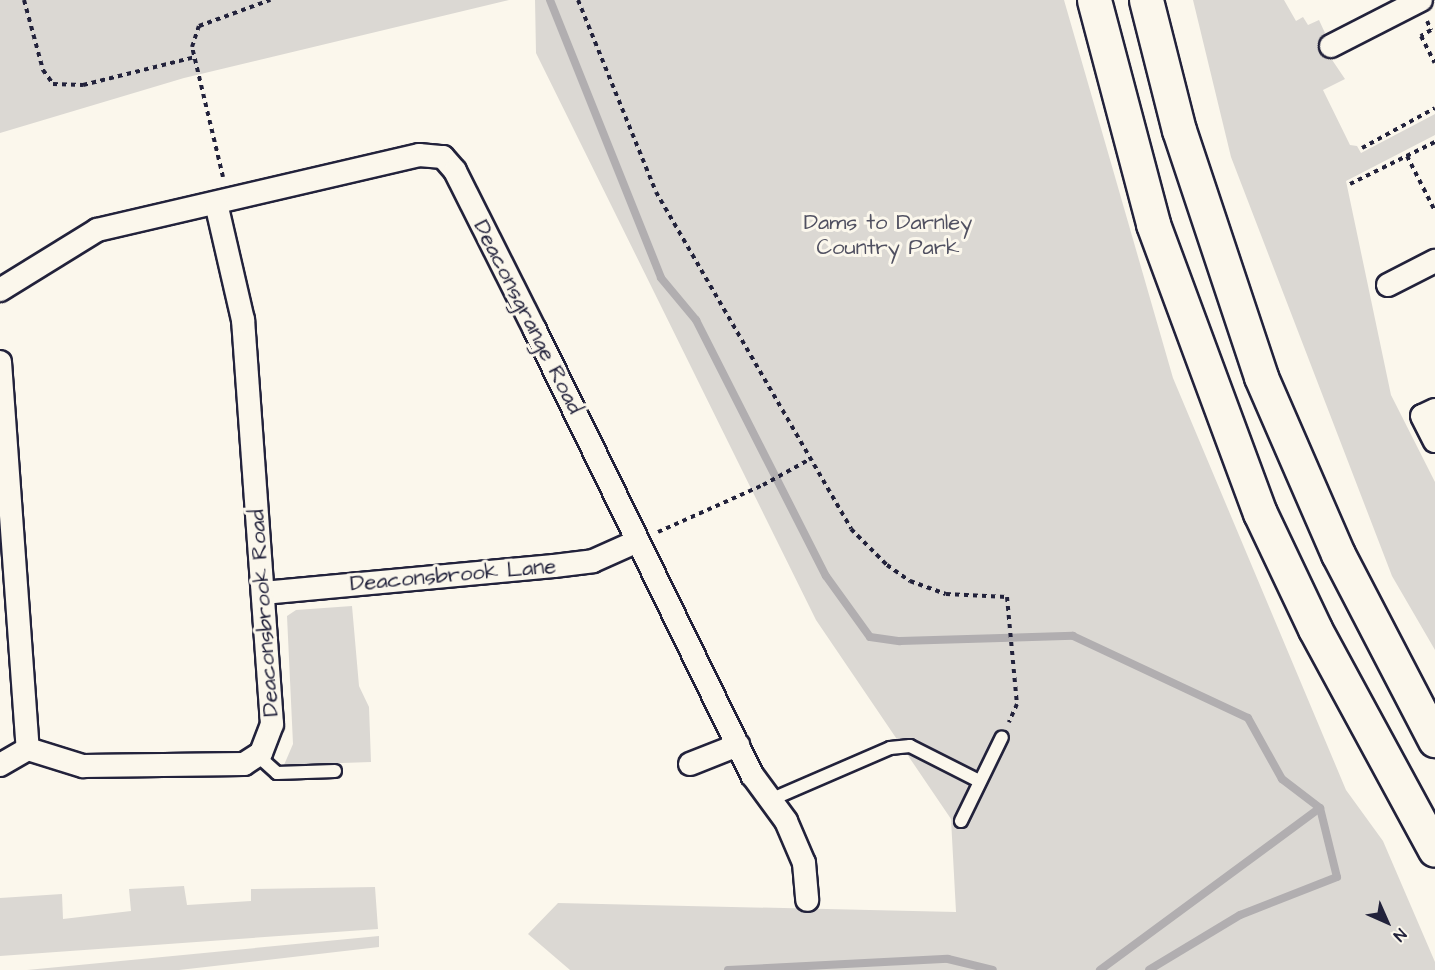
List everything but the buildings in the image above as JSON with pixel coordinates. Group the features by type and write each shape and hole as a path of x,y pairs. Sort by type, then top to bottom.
{"highway":[{"path":"1094,0 1153,224 1260,513 1315,629 1435,850"},
{"path":"1146,0 1182,140 1261,377 1338,554 1435,740"}],"street":[{"path":"1331,46 1419,1"},
{"name":"Deaconsgrange Road","path":"0,290 97,230 419,155 443,157 455,171 639,540 753,776 786,821 804,863 807,900"},
{"name":"Deaconsbrook Road","path":"223,202 243,320 273,724 257,755"},
{"path":"1388,285 1435,261"},
{"path":"0,362 28,749"},
{"path":"1435,410 1422,417 1435,441"},
{"name":"Deaconsbrook Lane","path":"263,593 593,561 639,540"},
{"path":"690,764 738,745"},
{"path":"0,765 28,749 83,766 244,764 257,755"}],"lane":[{"path":"961,820 977,780 1002,737"},
{"path":"770,800 890,748 910,746 977,780"},
{"path":"257,755 277,773 335,771"}],"path":[{"path":"24,0 43,70 53,84 83,85 195,57"},
{"path":"223,202 192,48 199,26 270,0"},
{"path":"578,0 657,192 851,529 887,565 910,581 946,594 1007,597 1017,704 1002,737"},
{"path":"1419,1 1431,30 1421,36 1435,63"},
{"path":"1362,148 1435,108"},
{"path":"1350,184 1435,142"},
{"path":"1407,156 1435,211"},
{"path":"639,540 763,485 812,458"}],"green space":[{"path":"0,0 509,0 184,78 0,133"},
{"name":"Dams to Darnley Country Park","path":"535,0 1064,0 1173,378 1346,790 1383,841 1435,962 1435,970 570,970 528,934 558,903 956,912 951,819 816,620 536,53"},
{"path":"1193,0 1284,0 1296,21 1303,17 1308,25 1319,20 1325,33 1320,42 1345,79 1323,90 1350,145 1357,146 1361,153 1435,114 1435,135 1346,181 1391,395 1435,482 1435,650 1392,576 1231,157"},
{"path":"352,606 359,686 369,707 371,762 284,765 293,744 287,616 296,610"},
{"path":"184,886 187,905 251,901 251,889 375,887 378,929 0,956 0,898 62,894 63,919 131,911 129,889"},
{"path":"379,936 379,947 179,970 27,970"}],"waterway":[{"path":"550,0 661,278 696,320 826,576 870,637 900,641 1073,636 1248,718 1282,779 1320,808 1337,877 1240,915 1149,970"},
{"path":"1100,970 1320,808"},
{"path":"728,970 948,959 993,970"}]}
